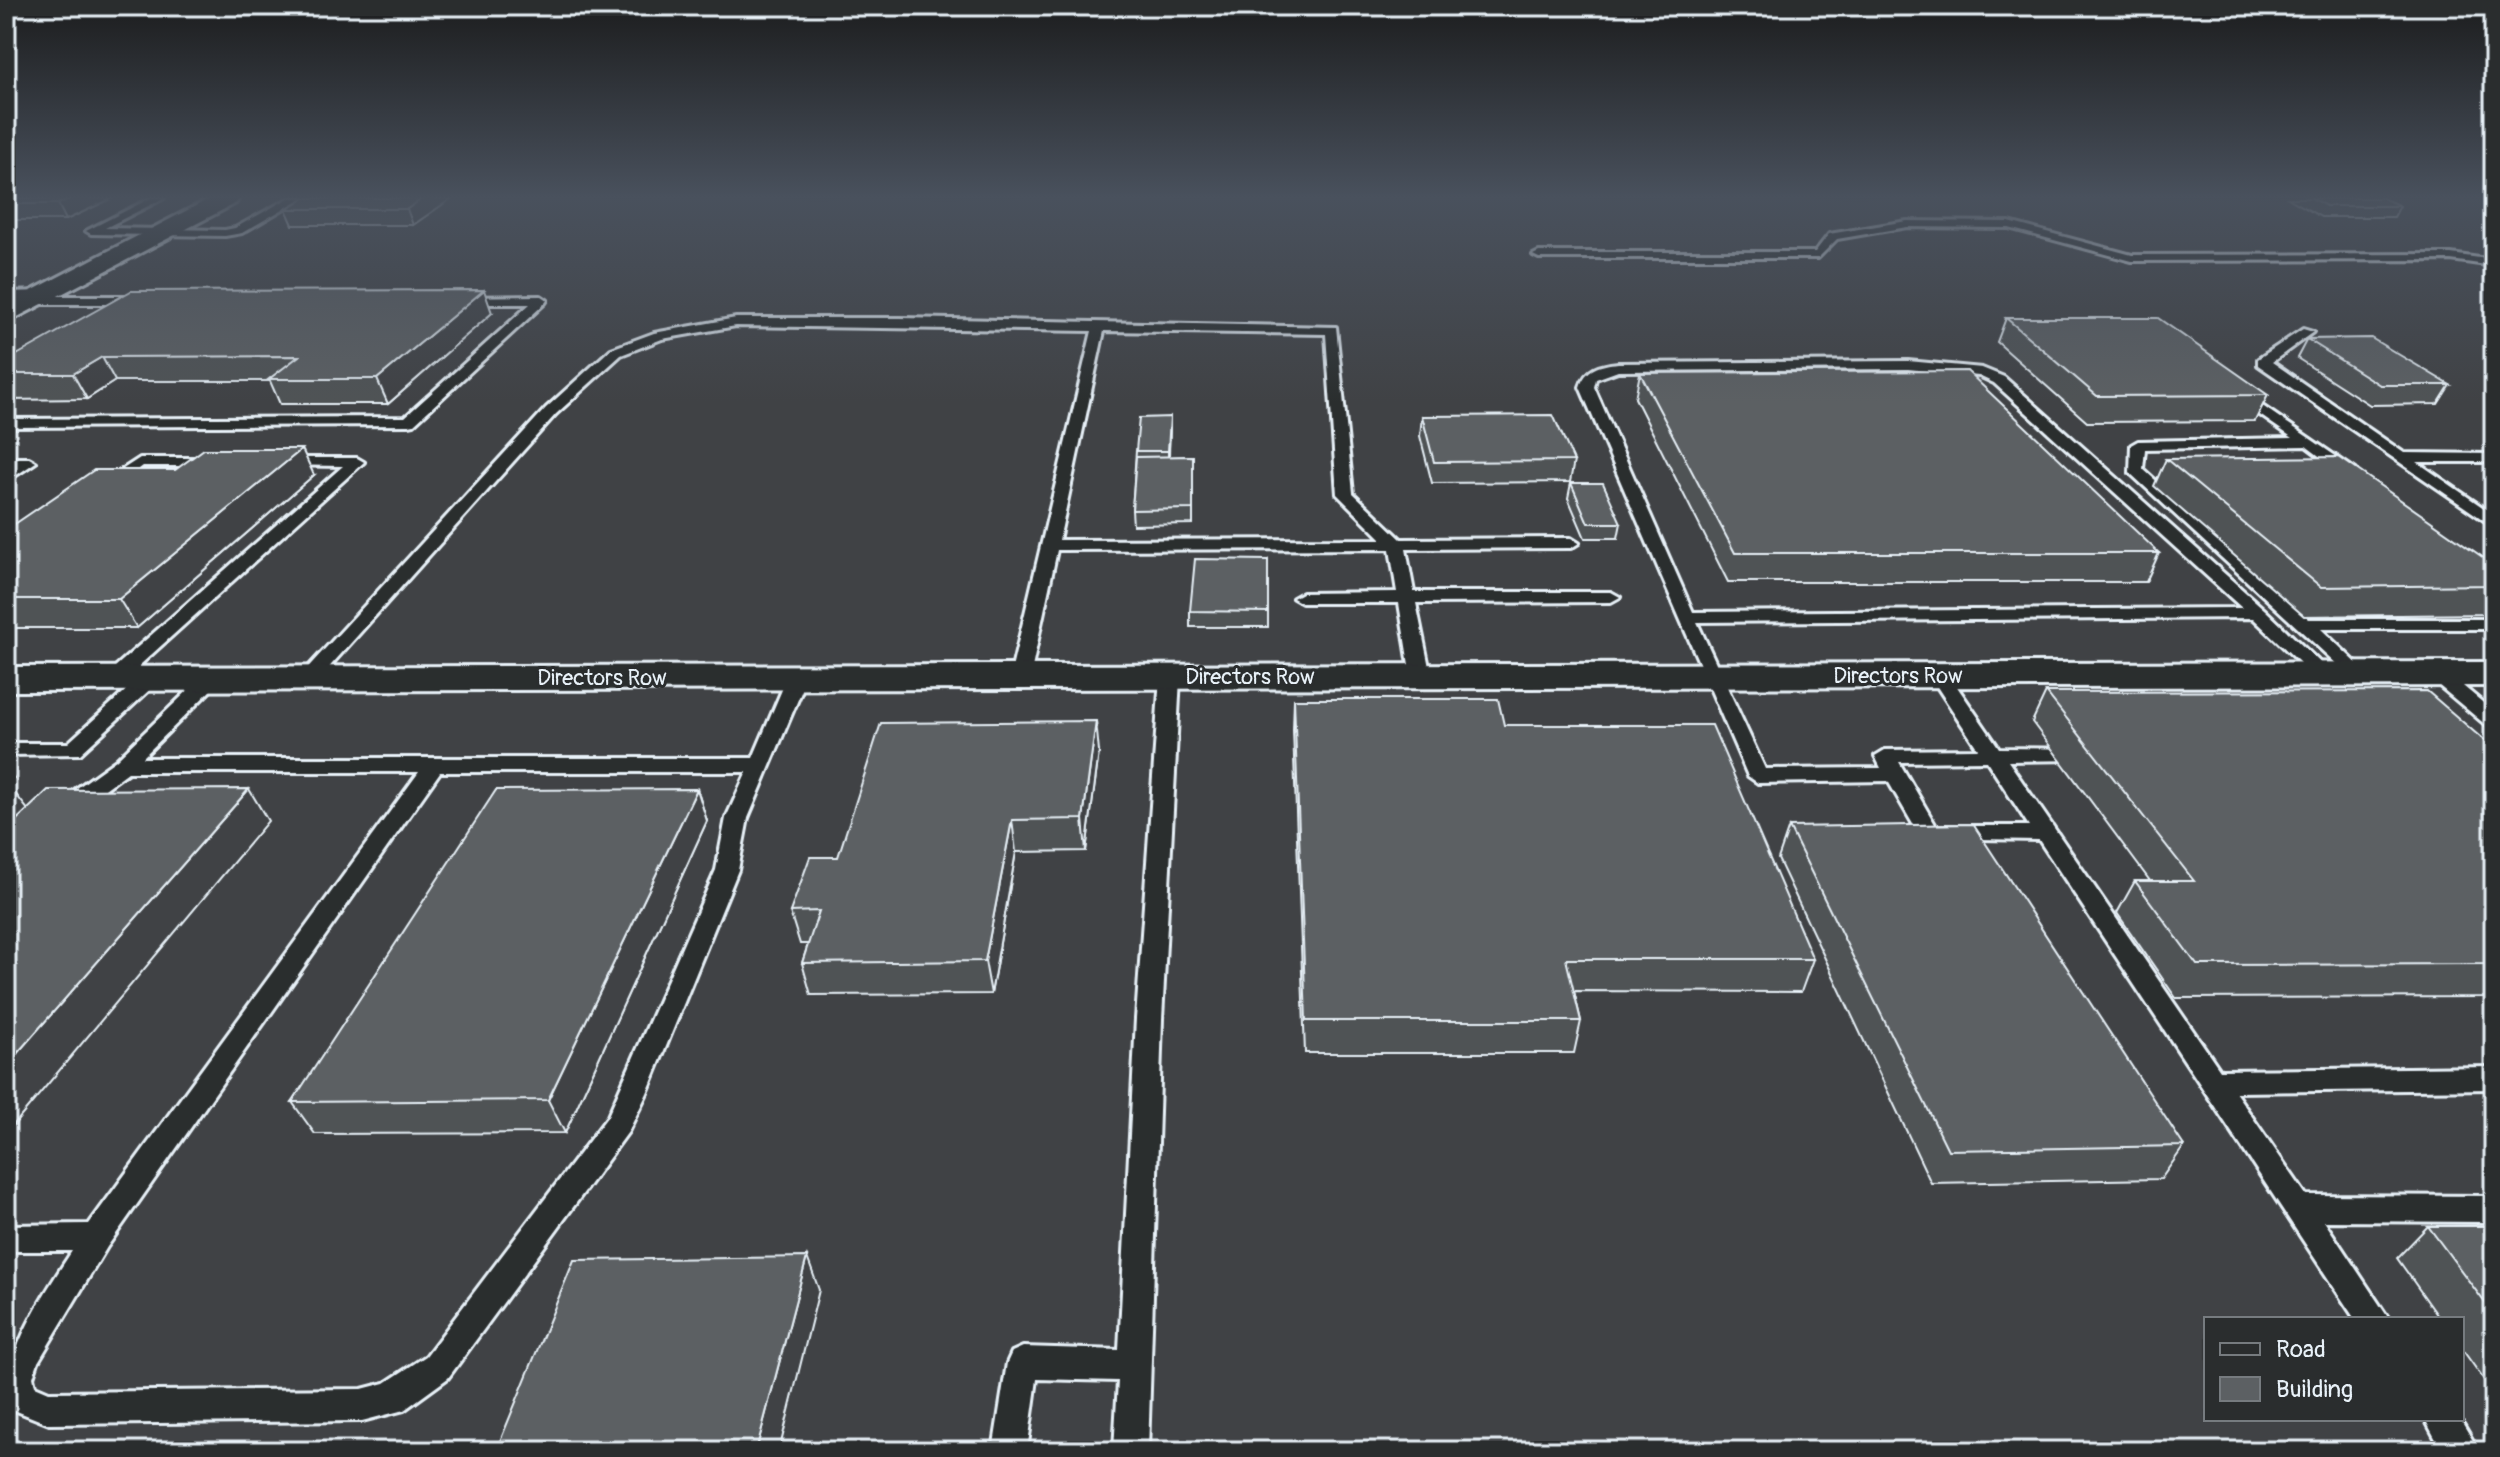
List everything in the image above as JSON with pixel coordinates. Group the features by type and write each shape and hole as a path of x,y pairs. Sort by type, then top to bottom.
{"street":[{"path":"6,315 100,266"},
{"name":"Directors Row","path":"6,679 2494,674"}],"lane":[{"path":"6,296 152,300"},
{"path":"95,314 121,300"},
{"path":"6,423 409,421 541,300 448,300"},
{"path":"308,679 551,411 616,352 658,336 736,322 1332,330 1345,494 1397,544 1421,677"},
{"path":"1020,677 1099,327"},
{"path":"2307,332 2263,362 2494,522"},
{"path":"1895,774 1758,776 1711,676 1587,387 1588,378 1593,373 1618,367 1908,365 1993,376 2258,613 2342,675"},
{"path":"2232,389 2370,487"},
{"path":"2309,442 2138,445 2135,470 2303,624 2342,675"},
{"path":"2400,457 2494,458"},
{"path":"6,462 29,462 6,477"},
{"path":"97,493 140,462 233,462"},
{"path":"6,749 73,749 132,679 357,462 264,462"},
{"path":"1048,545 1571,543"},
{"path":"1302,598 1611,597"},
{"path":"1686,617 2258,613"},
{"path":"2303,624 2494,624"},
{"path":"2438,675 2494,722"},
{"path":"1940,676 2372,1317"},
{"path":"1131,1451 1149,1019 1170,677"},
{"path":"434,765 97,1237 24,1355 17,1377 21,1396 49,1408 362,1405 392,1398 437,1367 618,1124 634,1093 727,870 737,818 797,678"},
{"path":"49,818 123,765 211,679"},
{"path":"2046,833 1929,833 1885,756 2103,754"},
{"path":"123,765 760,765"},
{"path":"2212,1081 2494,1078"},
{"path":"2298,1208 2494,1209"},
{"path":"6,1238 97,1237"},
{"path":"1010,1451 1023,1363 1135,1366"},
{"path":"2442,1421 2462,1451"}],"shaded area":[{"path":"6,266 2494,266 2494,1451 6,1451"}],"building":[{"path":"484,290 377,379 269,379 299,356 102,357 73,374 6,374 6,361 131,291"},
{"path":"2006,318 2158,318 2268,395 2097,396"},
{"path":"2371,338 2450,385 2380,385 2307,339"},
{"path":"1967,371 2159,553 1735,553 1640,373"},
{"path":"1553,415 1574,461 1434,462 1422,416"},
{"path":"1170,417 1168,451 1136,451 1139,418"},
{"path":"204,449 302,449 119,599 6,599 6,530 94,470 175,470"},
{"path":"1193,456 1193,509 1132,510 1136,457"},
{"path":"2339,457 2494,565 2494,585 2321,587 2166,459"},
{"path":"1571,483 1603,483 1621,523 1588,523"},
{"path":"1195,559 1268,560 1268,612 1190,611"},
{"path":"2427,691 2494,749 2494,964 2197,965 2135,881 2194,881 2046,692"},
{"path":"1294,699 1498,699 1504,725 1712,725 1813,959 1566,959 1581,1021 1306,1021"},
{"path":"1096,721 1083,819 1012,820 985,961 802,963 819,911 790,912 810,857 838,857 881,723"},
{"path":"249,789 6,1066 6,830 48,790"},
{"path":"697,789 548,1100 292,1102 496,790"},
{"path":"1973,824 2184,1146 1948,1150 1789,827"},
{"path":"2428,1226 2494,1226 2494,1315"},
{"path":"807,1257 756,1451 496,1451 574,1260"},
{"path":"1852,1449 1852,1451 1556,1451"}]}
